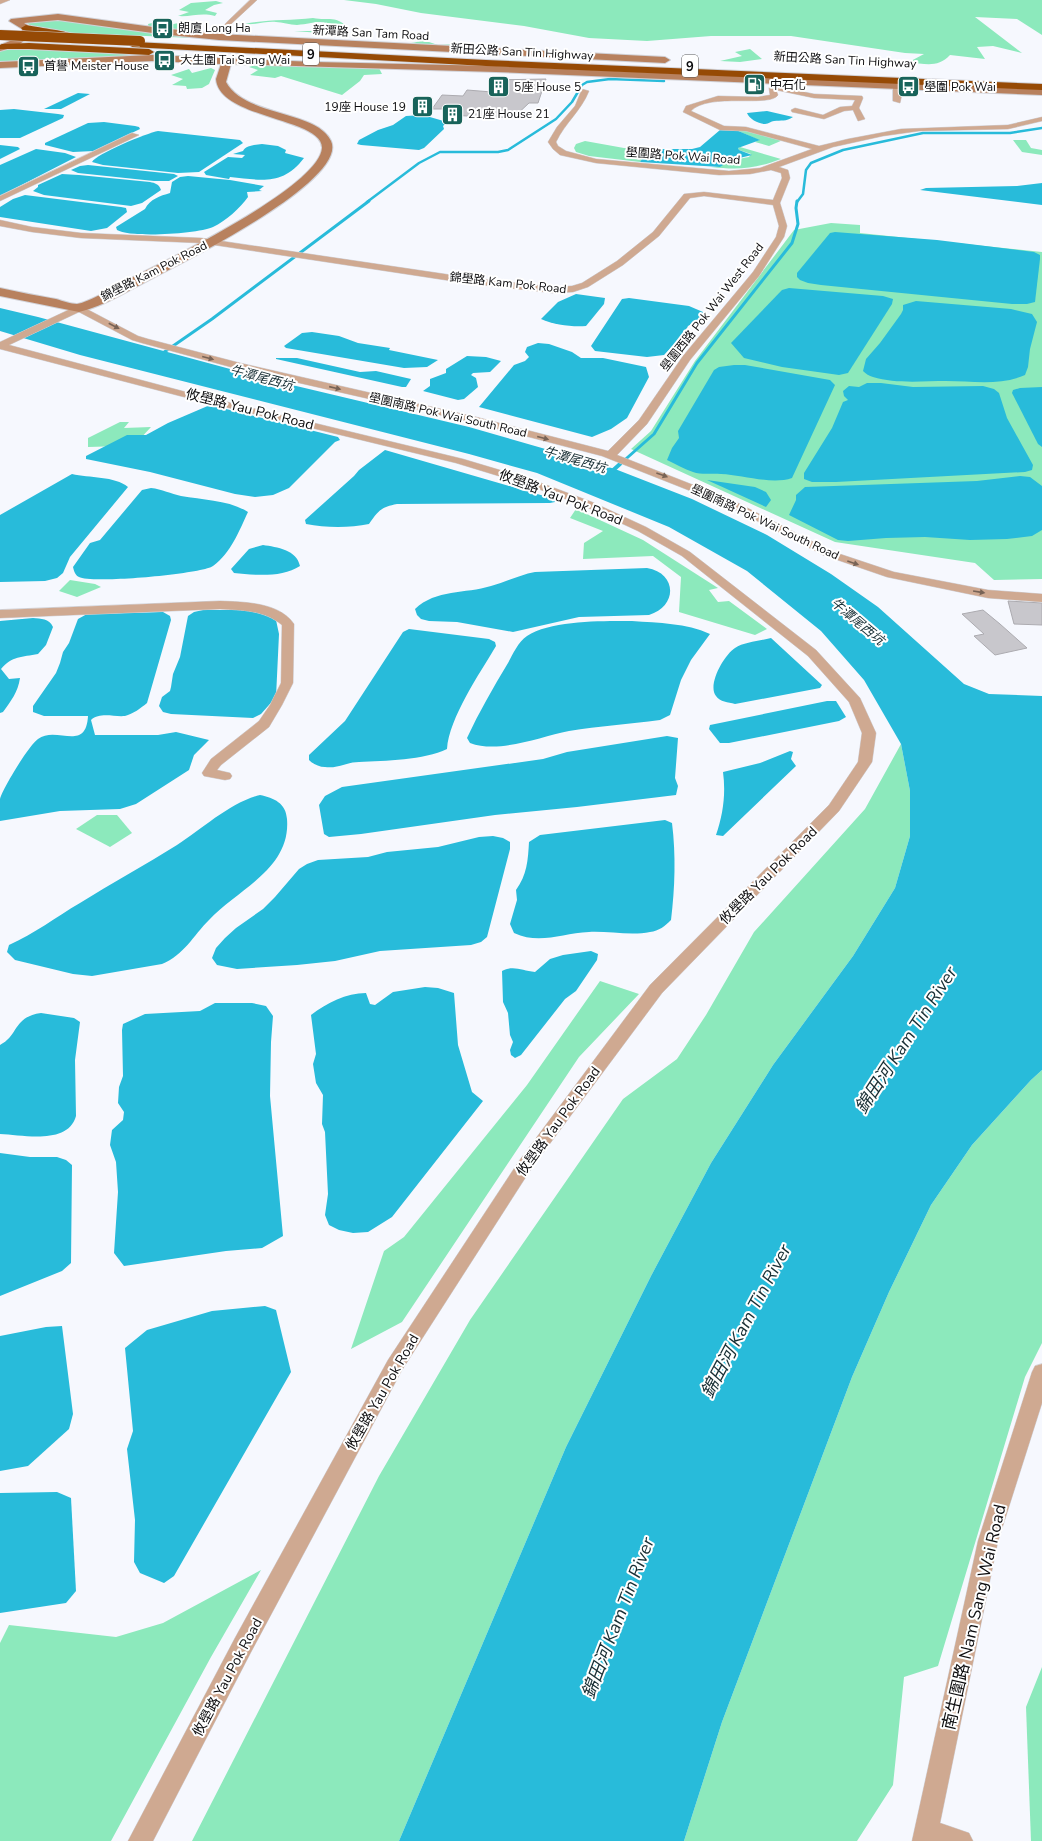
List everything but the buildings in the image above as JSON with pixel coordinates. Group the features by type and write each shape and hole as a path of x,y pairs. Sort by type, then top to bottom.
{"highway":[{"path":"20,24 48,33 239,42 338,50"},
{"name":"新田公路 San Tin Highway","path":"0,35 486,63 1042,87"},
{"name":"新田公路 San Tin Highway","path":"1,45 138,43 338,50 1042,82"},
{"path":"1,45 368,62 486,63"}],"street":[{"path":"0,2 7,0"},
{"path":"219,37 228,24 254,0"},
{"path":"1,45 18,41 25,36 27,32 20,24 4,18"},
{"name":"新潭路 San Tam Road","path":"20,24 37,19 67,18 160,31 219,37 678,61"},
{"path":"0,65 130,58 503,69 1042,92"},
{"path":"0,223 19,228 66,235 103,238 196,239 210,241 252,219 290,192 311,173 322,160 327,149 326,142 319,132 302,123 250,106 226,91 222,83 222,75 227,61"},
{"path":"222,83 227,73 242,62"},
{"path":"718,63 1042,77"},
{"path":"783,81 772,91 774,95 768,98 714,98 689,108 687,112 723,128 740,128 821,149"},
{"path":"896,86 898,94 897,100"},
{"path":"775,88 814,96 859,98 855,108"},
{"name":"壆圍路 Pok Wai Road","path":"585,91 581,103 577,109 554,135 552,142 554,147 560,152 574,157 596,160 722,172 750,172 771,167 830,145 902,131 927,128 984,130 1031,124 1042,119"},
{"path":"795,110 824,117 843,109 855,108"},
{"path":"855,108 861,119"},
{"path":"0,199 135,135"},
{"path":"771,167 785,172 786,178 776,203"},
{"name":"錦壆路 Kam Pok Road","path":"70,312 104,297 210,241 301,256 473,280 553,290 573,289 585,285 620,263 656,234 686,196 704,194 776,203"},
{"name":"壆圍西路 Pok Wai West Road","path":"610,455 620,447 643,422 686,358 756,274 780,237 783,226 776,203"},
{"path":"0,292 70,312"},
{"path":"3,345 70,312"},
{"name":"壆圍南路 Pok Wai South Road","path":"70,312 135,338 170,348 238,366 476,420 610,455 730,503 828,553 850,562 891,575 953,588 1000,595 1042,598"},
{"name":"攸壆路 Yau Pok Road","path":"3,345 184,394 459,461 529,482 588,504 642,529 686,554 812,653 855,701 869,733 864,762 834,808 656,989 525,1166 395,1365 243,1645 140,1841"},
{"path":"0,614 220,605 256,607 282,617 288,624 287,684 264,724 216,762 209,773 224,776"},
{"name":"南生圍路 Nam Sang Wai Road","path":"925,1836 988,1541 1042,1372"},
{"path":"925,1836 961,1841"}],"green space":[{"path":"344,0 1042,0 1042,35 1017,19 975,17 1022,53 993,46 977,47 985,59 950,55 941,62 926,64 909,62 924,54 905,53 791,36 711,36 647,41 589,38 524,26 421,13 376,4"},
{"path":"216,1 223,3 214,5 205,10 217,13 215,16 205,14 178,16 189,12 179,10 191,3"},
{"path":"313,18 334,19 347,26 345,31 334,34 294,31 334,30 334,25 324,22 297,25 278,22 245,24 262,21"},
{"path":"57,19 193,38 51,32 32,27 27,23"},
{"path":"156,22 169,25 183,22 193,23 185,25 202,31 193,33 149,28 148,24"},
{"path":"423,40 438,45 458,44 494,47 508,51 391,45"},
{"path":"12,48 263,59 138,56 19,62 0,61 0,50"},
{"path":"750,49 762,59 740,62 720,61 742,56 735,52"},
{"path":"272,60 377,64 382,74 364,75 360,81 342,95 281,76 275,78 250,75 258,70 249,67"},
{"path":"211,68 215,70 209,84 202,88 187,89 186,86 172,85 183,79 171,75 189,69 192,73"},
{"path":"736,130 744,130 783,140 769,146 755,142 759,140"},
{"path":"1013,140 1026,140 1031,148 1042,150 1042,155 1022,152"},
{"path":"585,141 624,148 649,149 640,162 589,156 576,152 574,148 576,144"},
{"path":"740,147 781,159 755,167 730,168 711,167 720,167 722,162 749,157 751,154 739,150 738,148"},
{"path":"831,223 860,225 860,233 1042,252 1042,579 994,580 975,563 835,542 631,449 651,431 695,361 794,230"},
{"path":"120,422 129,422 124,428 151,427 138,441 122,446 88,447 88,438"},
{"path":"576,509 643,540 718,588 709,590 718,602 729,601 767,629 755,635 679,612 681,577 653,556 583,559 584,543 603,531 570,518"},
{"path":"70,580 95,584 101,587 77,597 59,591"},
{"path":"901,744 910,791 910,836 895,888 853,956 773,1065 711,1163 651,1276 566,1447 399,1841 192,1841 379,1476 470,1320 623,1099 677,1059 706,1015 754,932 865,809"},
{"path":"97,815 117,815 132,833 110,847 76,829"},
{"path":"600,981 639,994 579,1057 402,1322 351,1349 384,1251 404,1237 527,1085"},
{"path":"1042,1070 1042,1343 1025,1377 938,1666 904,1677 893,1785 857,1841 684,1841 722,1722 852,1377 889,1292 931,1205 972,1145 1031,1080"},
{"path":"261,1570 211,1657 111,1841 0,1841 0,1643 9,1625 116,1637 163,1623"},
{"path":"1042,1667 1042,1841 1031,1841 1026,1707"}],"water":[{"path":"78,93 90,94 61,109 44,109"},
{"path":"14,109 64,115 63,118 20,138 0,138 0,110"},
{"path":"767,111 793,117 786,120 773,121 765,124 754,121 747,113"},
{"path":"423,115 447,122 443,126 444,129 424,148 419,150 357,144 359,140 378,130 393,125 406,116"},
{"path":"104,122 135,126 139,127 140,129 94,151 73,152 45,145 45,143 88,123"},
{"path":"720,130 736,130 760,140 738,148 739,150 752,155 723,162 723,165 720,167 640,162 649,149 692,149 700,147"},
{"path":"158,131 240,140 243,143 199,172 178,173 103,165 92,162 102,154 112,149"},
{"path":"262,144 278,146 286,150 285,153 304,158 288,173 271,179 262,180 230,177 229,179 206,175 204,172 228,157 242,158 245,155 233,154 243,151 248,146"},
{"path":"0,145 18,147 20,149 0,159"},
{"path":"36,149 65,153 76,157 0,196 0,165"},
{"path":"88,165 174,174 178,176 169,181 154,181 78,173 71,170 80,166"},
{"path":"62,174 150,182 157,184 161,190 142,203 131,206 44,195 33,191 38,187 38,185"},
{"path":"188,176 230,180 264,186 259,190 262,191 247,192 248,197 241,205 232,214 213,227 194,232 164,234 135,234 117,230 116,227 145,209 152,200 170,193 172,182 180,177"},
{"path":"1042,183 1042,205 920,190 926,188 1017,186"},
{"path":"25,195 121,207 126,208 127,212 107,228 91,231 0,217 0,207 13,199"},
{"path":"835,232 937,240 1034,252 1040,255 1035,302 1027,304 1012,304 821,285 800,280 797,277 797,273 830,233"},
{"path":"789,288 883,296 893,299 892,304 848,373 839,375 782,367 744,358 731,343 782,290"},
{"path":"576,294 605,298 604,304 586,326 563,325 541,319 558,302"},
{"path":"629,298 689,306 703,312 702,318 688,326 684,334 664,355 647,357 595,351 591,346 622,299"},
{"path":"916,301 1011,309 1032,314 1037,322 1025,375 1006,381 996,382 909,382 890,381 866,374 863,371 866,359 880,343 901,314 903,305"},
{"path":"0,308 271,380 469,427 615,469 692,499 767,535 831,574 878,607 964,684 989,694 1042,696 1042,1070 1031,1080 972,1145 931,1205 889,1292 852,1377 722,1722 684,1841 399,1841 566,1447 651,1276 711,1163 773,1065 853,956 895,888 910,836 910,791 901,744 864,680 821,631 747,571 669,527 537,473 469,454 80,355 0,331"},
{"path":"312,332 339,336 358,343 390,348 389,350 438,360 427,367 404,368 286,348 284,346 302,333"},
{"path":"538,343 549,344 572,352 581,358 603,358 646,367 649,377 627,418 611,429 592,437 479,407 514,365 525,361 529,357 525,352 527,347"},
{"path":"467,356 486,357 501,361 490,372 473,373 471,375 476,378 478,387 464,399 458,400 423,391 430,386 430,379 446,373 446,369"},
{"path":"276,358 297,358 360,372 376,371 411,379 406,387 402,387"},
{"path":"745,365 830,380 835,385 792,478 784,480 767,480 730,475 696,473 667,460 672,448 679,438 678,431 714,370 719,367"},
{"path":"867,383 881,383 913,387 983,386 994,389 999,393 1007,418 1033,465 1032,470 1025,472 836,482 812,482 804,479 804,473 832,428 843,402 848,400 844,396 843,391 849,386 859,387"},
{"path":"1042,387 1042,447 1038,444 1012,393 1013,390 1020,388"},
{"path":"210,405 338,437 340,440 335,442 289,488 273,495 255,497 235,494 150,472 86,459 86,456 127,435 146,435 168,423"},
{"path":"385,450 560,501 550,503 397,504 380,510 369,524 338,527 306,524 305,520 359,470"},
{"path":"72,474 109,479 123,483 128,487 70,557 63,573 57,578 45,581 0,582 0,515"},
{"path":"1020,476 1030,477 1042,486 1042,530 1032,536 1007,539 970,540 925,537 848,541 838,540 789,515 796,500 796,495 805,487 977,481"},
{"path":"707,480 755,487 766,492 771,500 766,507"},
{"path":"151,488 181,496 233,505 248,512 230,548 213,566 205,569 169,575 124,579 88,579 79,577 75,573 73,567 90,543 100,540 142,490"},
{"path":"263,545 286,550 295,556 300,566 293,570 268,575 234,573 231,569 249,549"},
{"path":"647,568 657,571 664,576 670,590 669,597 665,605 658,611 649,615 579,617 513,632 457,622 429,621 421,619 417,615 415,609 432,598 441,595 481,588 535,572"},
{"path":"203,610 252,610 268,613 276,620 279,634 276,697 261,714 253,718 171,714 163,712 159,706 162,697 170,691 173,674 180,657 188,616 194,612"},
{"path":"163,612 170,616 171,620 147,703 140,709 125,716 103,715 91,720 95,735 158,735 176,732 209,740 194,755 189,770 136,804 120,809 60,811 0,821 0,799 2,794 17,767 34,743 38,739 45,736 76,736 82,733 86,727 88,716 44,716 33,712 33,706 56,673 63,652 69,643 78,619 87,614"},
{"path":"33,618 47,620 53,627 46,645 38,654 13,659 1,669 9,679 20,678 18,688 14,696 3,712 0,713 0,621"},
{"path":"632,621 682,626 701,630 710,634 691,660 681,680 670,715 660,720 569,731 506,746 481,746 470,743 467,738 481,709 516,648 527,636 537,631 563,624 578,622"},
{"path":"409,629 489,639 495,642 496,646 459,710 449,737 447,749 438,753 416,758 355,762 334,767 321,766 312,763 309,760 309,755 345,721 403,632"},
{"path":"771,638 822,685 820,688 735,704 720,700 714,691 714,685 718,670 726,657 735,648 743,644"},
{"path":"827,701 836,701 846,717 839,721 729,743 720,743 709,729 710,725"},
{"path":"667,736 678,738 675,778 678,786 676,795 495,815 361,834 329,837 324,834 319,805 325,796 342,787 543,759 567,752"},
{"path":"790,751 793,752 791,759 796,766 723,836 716,835 723,804 723,772 760,763"},
{"path":"260,795 278,802 282,805 286,813 286,836 281,852 272,865 260,877 209,920 188,945 170,960 162,964 92,976 73,974 15,960 7,952 9,945 36,931 177,845 238,804"},
{"path":"665,820 672,823 674,872 671,920 664,926 656,931 643,933 589,932 542,938 533,938 514,933 510,924 517,900 516,890 523,879 526,867 529,842 540,835"},
{"path":"493,836 503,838 510,842 510,849 487,937 481,942 471,945 380,951 335,961 237,969 217,965 212,958 216,948 225,938 236,928 263,909 299,869 307,864 318,860 368,857 387,852 438,847 479,837"},
{"path":"591,951 598,954 597,960 576,991 565,999 521,1055 515,1058 511,1055 510,1050 513,1042 510,1035 508,1013 503,1002 502,971 514,968 535,972 550,959 563,955"},
{"path":"425,987 438,988 454,993 458,1045 472,1092 483,1101 392,1217 368,1232 353,1233 339,1230 329,1225 325,1215 328,1194 325,1132 322,1124 323,1095 316,1083 313,1064 316,1054 311,1015 330,1003 359,993 366,993 370,1004 375,1005 393,992"},
{"path":"215,1003 252,1003 266,1006 273,1016 270,1096 283,1236 262,1248 226,1251 124,1266 114,1253 118,1192 116,1162 110,1145 112,1130 123,1120 124,1112 118,1103 119,1087 123,1076 123,1024 145,1014 200,1011"},
{"path":"41,1013 74,1018 80,1022 75,1060 76,1116 71,1125 64,1131 55,1135 32,1136 0,1134 0,1045 6,1041 25,1018"},
{"path":"0,1153 30,1157 57,1157 66,1160 72,1165 71,1263 62,1271 0,1296"},
{"path":"265,1306 276,1310 291,1372 174,1576 164,1583 140,1573 134,1562 135,1520 127,1449 133,1431 125,1348 147,1330 212,1311"},
{"path":"62,1326 73,1414 69,1429 28,1466 0,1471 0,1336 46,1327"},
{"path":"57,1492 71,1498 76,1591 66,1603 0,1613 0,1493"}],"waterway":[{"path":"367,202 419,163 440,152 498,152 508,150 556,119 572,102 582,85 587,82 610,79 664,81"},
{"path":"797,202 803,194 806,170 811,163 843,150 923,133 1010,133 1042,128"},
{"path":"160,355 212,319 369,201"},
{"path":"619,465 654,434 697,363 792,243 798,224 796,208 797,201"},
{"name":"牛潭尾西坑","path":"610,473 620,464"}],"place":[{"name":"朗廈 Long Ha","path":"162,28"},
{"name":"大生圍 Tai Sang Wai","path":"164,60"},
{"name":"首譽 Meister House","path":"29,66"},
{"name":"中石化","path":"754,85"},
{"name":"5座 House 5","path":"498,87"},
{"name":"壆圍 Pok Wai","path":"909,87"},
{"name":"19座 House 19","path":"422,107"},
{"name":"21座 House 21","path":"452,114"}],"water label":[{"name":"錦田河 Kam Tin River","path":"906,1040"},
{"name":"錦田河 Kam Tin River","path":"746,1321"},
{"name":"錦田河 Kam Tin River","path":"618,1618"}]}
